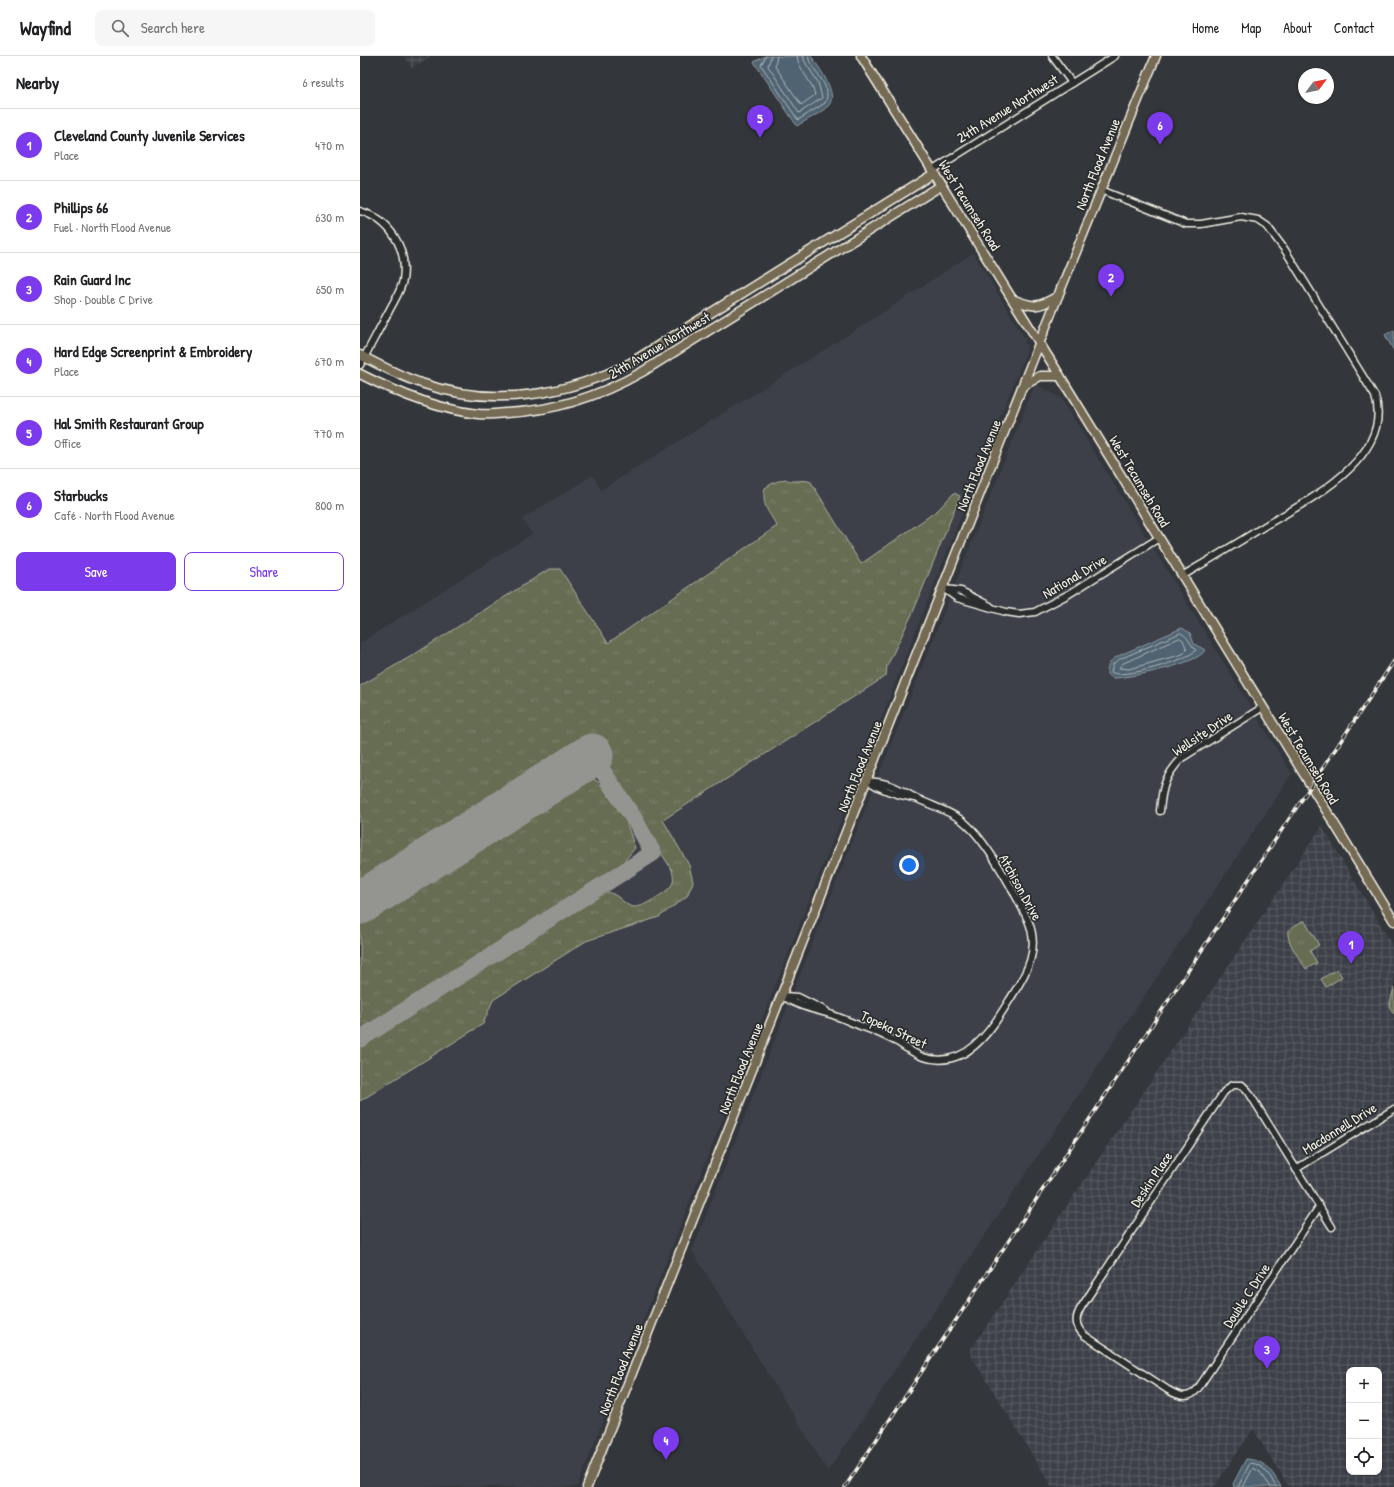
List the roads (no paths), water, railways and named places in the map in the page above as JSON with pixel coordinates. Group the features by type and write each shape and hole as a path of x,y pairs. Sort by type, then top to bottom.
{"main road":[{"name":"West Tecumseh Road","path":"861,56 1060,376 1394,921"},
{"name":"North Flood Avenue","path":"587,1487 1058,296 1156,56"},
{"name":"24th Avenue Northwest","path":"362,356 421,383 473,395 503,396 539,393 559,390 586,382 632,362 934,172"},
{"name":"24th Avenue Northwest","path":"360,374 420,401 478,414 530,412 555,408 580,401 614,388 642,372 942,185"},
{"path":"1012,299 1036,307 1045,304 1058,296"},
{"path":"1023,386 1040,376 1060,376"}],"street":[{"path":"1052,56 1072,83"},
{"name":"24th Avenue Northwest","path":"934,172 1115,56"},
{"path":"1101,190 1186,224 1201,224 1241,217 1258,220 1267,226 1285,250 1378,404 1379,420 1375,436 1362,456 1348,473 1320,492 1182,576"},
{"path":"360,211 371,214 381,220 393,233 401,249 404,269 400,290 362,356 360,365"},
{"name":"National Drive","path":"943,588 957,598 996,610 1019,614 1040,610 1159,538"},
{"name":"Wellsite Drive","path":"1160,812 1164,784 1172,769 1182,758 1263,707"},
{"name":"Atchison Drive","path":"867,781 896,795 918,799 948,812 973,830 1015,897 1031,926 1034,950 1030,965 999,1015"},
{"name":"Topeka Street","path":"782,996 798,997 833,1015 877,1032 918,1055 942,1059 957,1057 971,1050 984,1038 999,1015"},
{"name":"Deskin Place","path":"1192,1394 1181,1397 1168,1390 1084,1335 1076,1324 1079,1311 1229,1086 1240,1084 1248,1091 1332,1227"},
{"name":"Macdonnell Drive","path":"1296,1169 1394,1109"},
{"name":"Double C Drive","path":"1192,1394 1200,1387 1319,1207"}],"water":[{"path":"765,56 811,56 823,73 830,88 831,101 828,106 797,126 754,62"},
{"path":"1394,330 1394,351 1385,335"},
{"path":"1182,628 1190,633 1194,644 1205,650 1200,655 1177,665 1148,673 1113,678 1107,674 1110,663 1118,656"},
{"path":"1246,1459 1253,1460 1267,1467 1281,1487 1234,1487 1233,1484"}],"railway":[{"path":"845,1487 1394,661"}],"place":[{"name":"Hal Smith Restaurant Group","path":"760,138"},
{"name":"Starbucks","path":"1160,145"},
{"name":"Phillips 66","path":"1111,297"},
{"name":"Cleveland County Juvenile Services","path":"1351,964"},
{"name":"Rain Guard Inc","path":"1267,1369"},
{"name":"Hard Edge Screenprint & Embroidery","path":"666,1460"}]}
